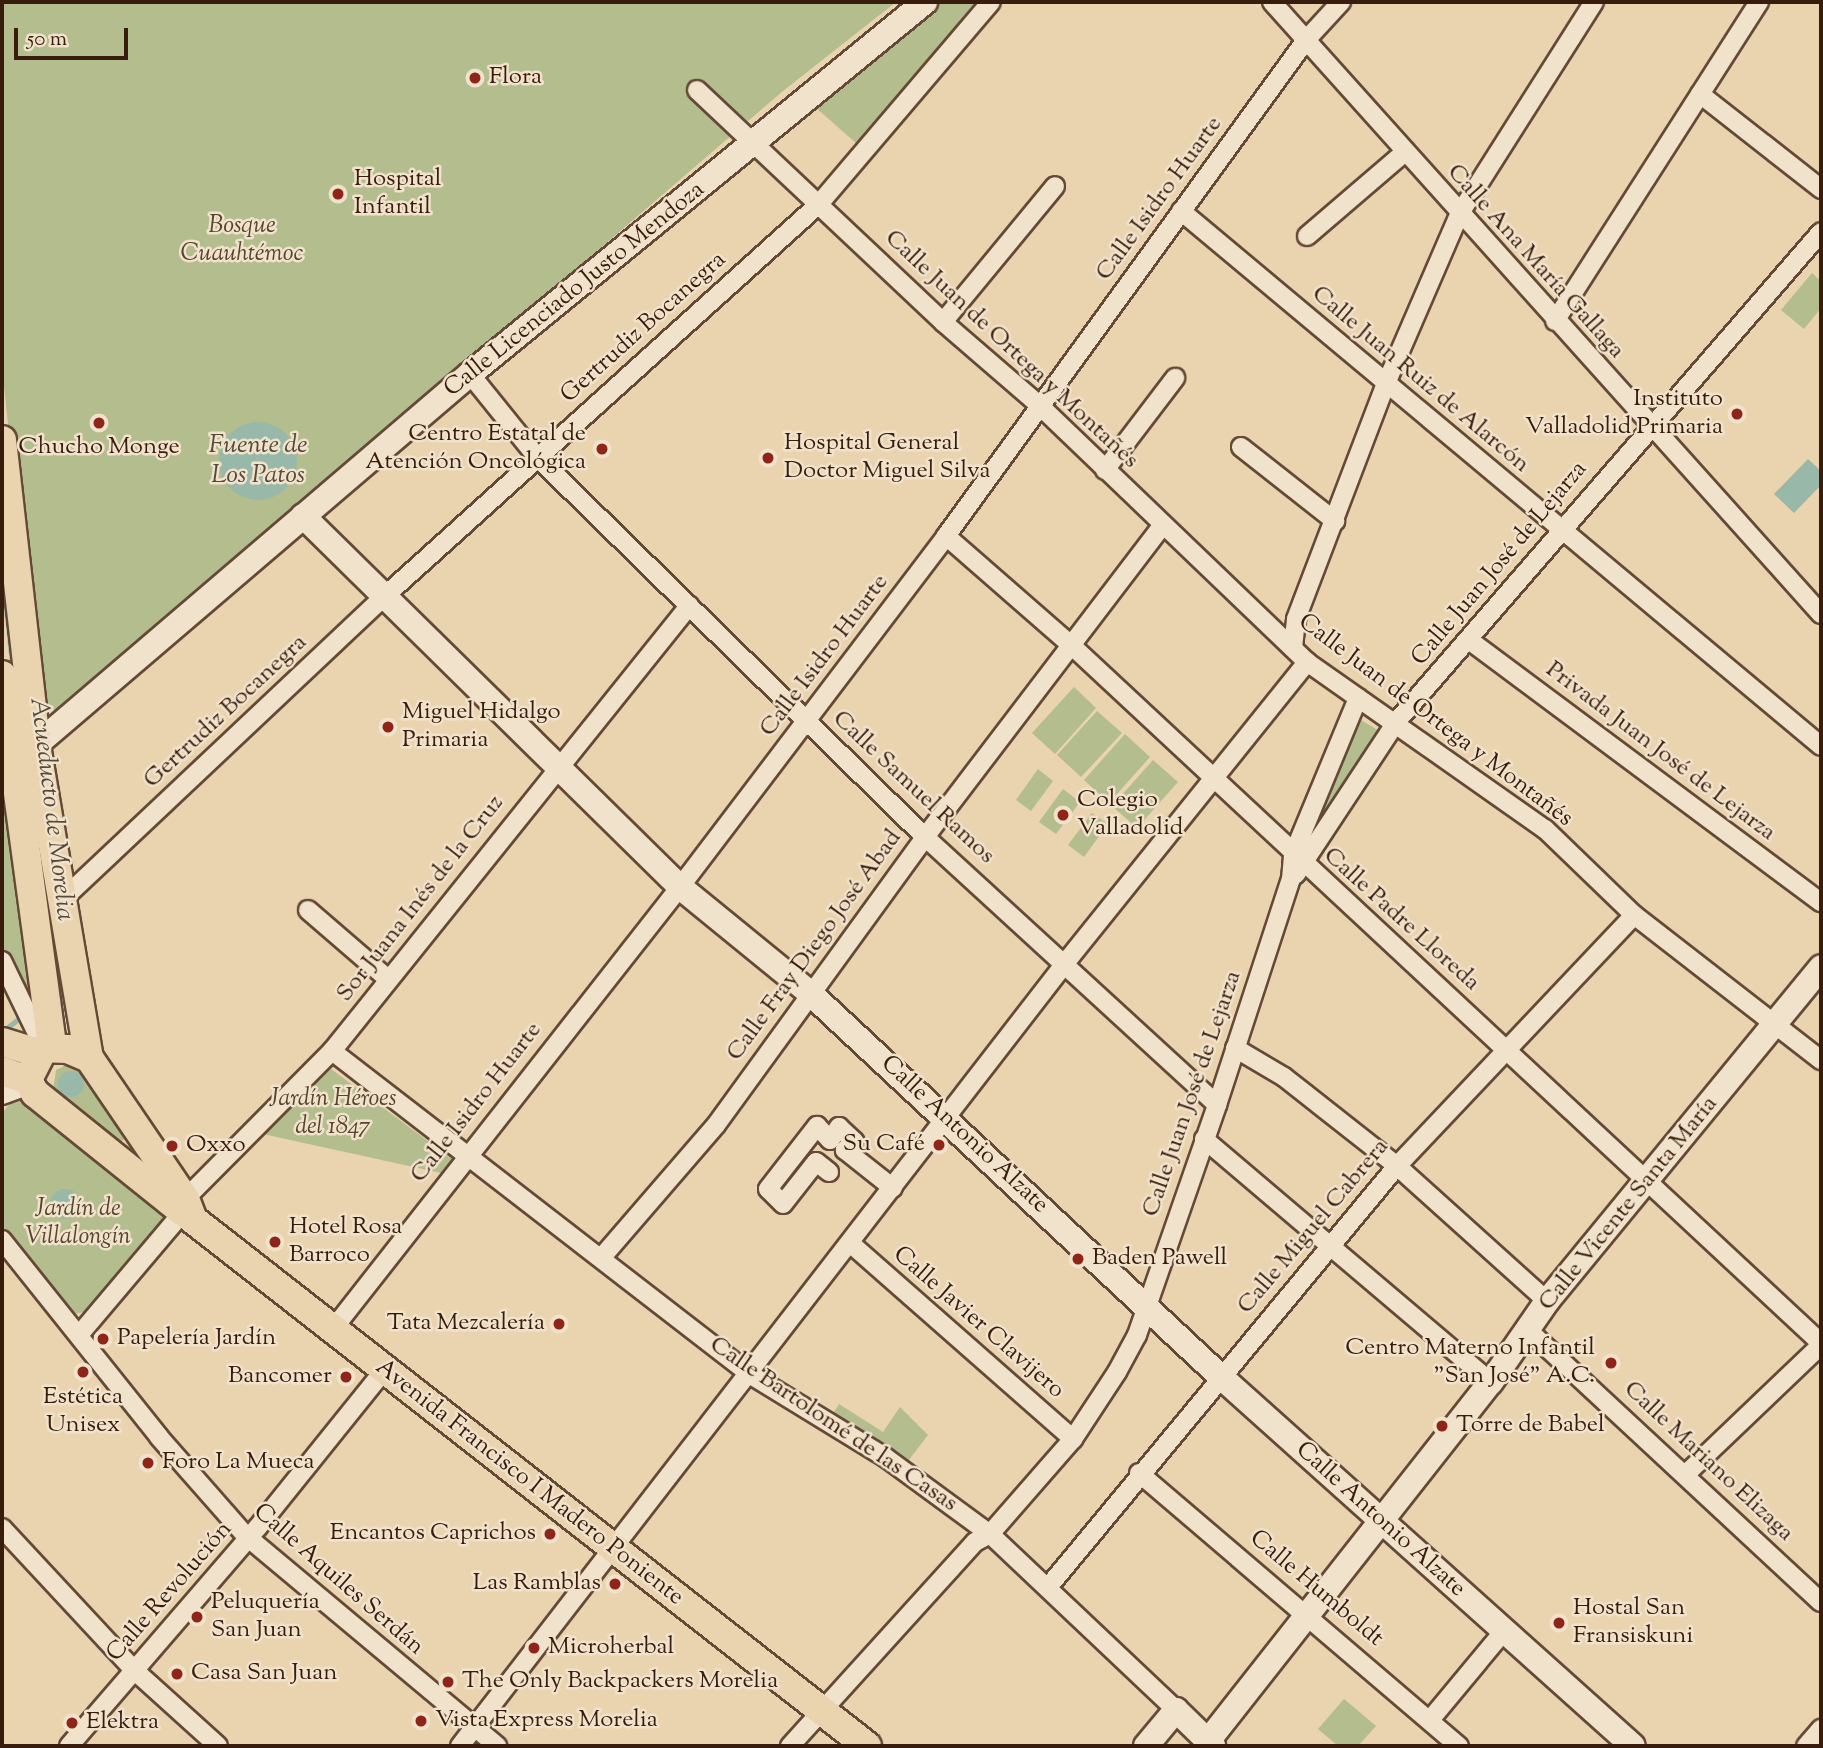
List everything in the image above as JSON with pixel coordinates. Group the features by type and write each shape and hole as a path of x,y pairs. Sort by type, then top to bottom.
{"main road":[{"path":"2,440 36,745 89,1058 187,1209"},
{"path":"2,676 45,1049 29,1082 2,1071"},
{"path":"2,1042 89,1058"},
{"name":"Avenida Francisco I Madero Poniente","path":"29,1082 333,1329 867,1746"}],"street":[{"name":"Calle Licenciado Justo Mendoza","path":"36,745 470,374 925,2"},
{"name":"Gertrudiz Bocanegra","path":"62,900 386,595 818,204 991,2"},
{"name":"Calle Ana María Gallaga","path":"1272,2 1649,427 1821,614"},
{"name":"Calle Isidro Huarte","path":"333,1329 468,1154 681,887 946,536 1306,40 1341,2"},
{"path":"1293,648 1296,619 1385,386 1460,213 1594,2"},
{"path":"1555,321 1759,2"},
{"name":"Calle Juan de Ortega y Montañés","path":"697,90 752,145 943,322 1039,405 1307,662 1397,722 1545,829 1634,915 1776,1021 1821,1060"},
{"path":"1700,94 1821,189"},
{"path":"1307,236 1405,152"},
{"path":"943,322 1055,186"},
{"name":"Calle Juan Ruiz de Alarcón","path":"1181,211 1385,386 1821,746"},
{"name":"Calle Juan José de Lejarza","path":"1298,860 1397,722 1649,427 1821,232"},
{"name":"Calle Samuel Ramos","path":"470,374 537,457 689,606 925,836 1066,962 1217,1105"},
{"path":"1105,470 1175,378"},
{"path":"1241,447 1335,521"},
{"name":"Calle Antonio Alzate","path":"303,516 559,763 681,887 811,994 948,1119 1220,1376 1633,1746"},
{"name":"Calle Fray Diego José Abad","path":"602,1257 716,1125 925,836 1163,525"},
{"name":"Calle Padre Lloreda","path":"946,536 1070,644 1298,860 1508,1048 1821,1344"},
{"name":"Sor Juana Inés de la Cruz","path":"79,1335 187,1209 332,1051 559,763 689,606"},
{"name":"Privada Juan José de Lejarza","path":"1469,640 1821,902"},
{"path":"460,1746 751,1375 1066,962 1307,662"},
{"name":"Calle Juan José de Lejarza","path":"790,1746 975,1542 990,1534 1073,1439 1117,1373 1147,1307 1291,879 1358,698"},
{"path":"308,910 388,979"},
{"name":"Calle Miguel Cabrera","path":"1049,1586 1139,1473 1397,1166 1634,915"},
{"path":"2,961 45,1049"},
{"name":"Calle Vicente Santa María","path":"1211,1744 1491,1382 1529,1331 1547,1301 1821,967"},
{"path":"1235,1048 1284,1077 1397,1166 1547,1301"},
{"name":"Calle Bartolomé de las Casas","path":"332,1051 602,1257 751,1375 885,1457 990,1534 1049,1586 1211,1744"},
{"path":"2,1095 29,1082"},
{"path":"829,1172 816,1162 783,1204 768,1189 817,1126 830,1140 839,1127 853,1141 845,1150 893,1188"},
{"path":"1204,1139 1332,1244 1491,1382"},
{"name":"Calle Aquiles Serdán","path":"2,1240 248,1538 497,1746"},
{"name":"Calle Javier Clavijero","path":"850,1243 1073,1439"},
{"name":"Calle Mariano Elizaga","path":"1529,1331 1687,1473 1821,1602"},
{"path":"1687,1473 1821,1344"},
{"name":"Calle Revolución","path":"69,1746 248,1538 385,1369"},
{"name":"Calle Humboldt","path":"1139,1473 1310,1614 1459,1746"},
{"path":"2,1528 134,1670 218,1746"},
{"path":"1430,1720 1504,1631"},
{"path":"1146,1746 1176,1710"},
{"path":"1807,1746 1821,1729"}],"green space":[{"name":"Bosque Cuauhtémoc","path":"2,2 896,2 783,91 65,709 38,712 2,367"},
{"path":"938,2 981,2 856,143 815,107"},
{"path":"1812,273 1821,281 1821,308 1804,329 1781,310"},
{"path":"1074,687 1096,708 1055,754 1032,733"},
{"path":"1097,711 1122,733 1081,777 1057,755"},
{"path":"1356,717 1381,732 1312,838 1351,719"},
{"path":"1125,734 1150,757 1109,803 1084,780"},
{"path":"1153,760 1178,782 1137,828 1112,806"},
{"path":"1038,769 1053,781 1031,811 1016,800"},
{"path":"1063,789 1080,802 1056,834 1039,822"},
{"path":"2,801 38,988 30,997 26,997 2,954"},
{"path":"1092,813 1108,824 1084,857 1068,845"},
{"path":"71,1063 87,1070 124,1139 120,1143 53,1091 56,1070"},
{"name":"Jardín Héroes del 1847","path":"331,1069 452,1159 441,1173 263,1134"},
{"name":"Jardín de Villalongín","path":"24,1100 170,1213 89,1311 69,1315 2,1232 2,1113 10,1104"},
{"path":"839,1404 883,1432 900,1407 928,1435 905,1465 832,1415"},
{"path":"1344,1699 1376,1726 1358,1746 1338,1746 1318,1729"}],"water":[{"name":"Fuente de Los Patos","path":"250,422 266,422 280,428 291,439 297,453 297,469 291,483 280,494 266,500 250,500 236,494 225,483 219,469 219,453 225,439 236,428"},
{"path":"1808,459 1821,471 1821,485 1794,513 1774,494"},
{"path":"71,1071 80,1075 84,1084 80,1093 71,1097 62,1093 58,1084 62,1075"},
{"path":"65,1189 76,1193 80,1204 76,1215 65,1219 54,1215 50,1204 54,1193"}],"waterway":[{"name":"Acueducto de Morelia","path":"2,566 13,669"},
{"name":"Acueducto de Morelia","path":"2,1032 24,1014"}],"place":[{"name":"Flora","path":"475,78"},
{"name":"Hospital Infantil","path":"338,194"},
{"name":"Instituto Valladolid Primaria","path":"1737,414"},
{"name":"Chucho Monge","path":"99,423"},
{"name":"Centro Estatal de Atención Oncológica","path":"602,449"},
{"name":"Hospital General Doctor Miguel Silva","path":"768,458"},
{"name":"Miguel Hidalgo Primaria","path":"388,727"},
{"name":"Colegio Valladolid","path":"1063,815"},
{"name":"Su Café","path":"939,1145"},
{"name":"Oxxo","path":"172,1146"},
{"name":"Hotel Rosa Barroco","path":"275,1242"},
{"name":"Baden Pawell","path":"1078,1259"},
{"name":"Tata Mezcalería","path":"559,1324"},
{"name":"Papelería Jardín","path":"103,1339"},
{"name":"Centro Materno Infantil \"San José\" A.C.","path":"1611,1363"},
{"name":"Estética Unisex","path":"83,1372"},
{"name":"Bancomer","path":"346,1377"},
{"name":"Torre de Babel","path":"1442,1426"},
{"name":"Foro La Mueca","path":"148,1463"},
{"name":"Encantos Caprichos","path":"550,1534"},
{"name":"Las Ramblas","path":"615,1584"},
{"name":"Peluquería San Juan","path":"197,1617"},
{"name":"Hostal San Fransiskuni","path":"1559,1623"},
{"name":"Microherbal","path":"534,1648"},
{"name":"Casa San Juan","path":"177,1674"},
{"name":"The Only Backpackers Morelia","path":"448,1682"},
{"name":"Vista Express Morelia","path":"421,1721"},
{"name":"Elektra","path":"72,1723"}]}
